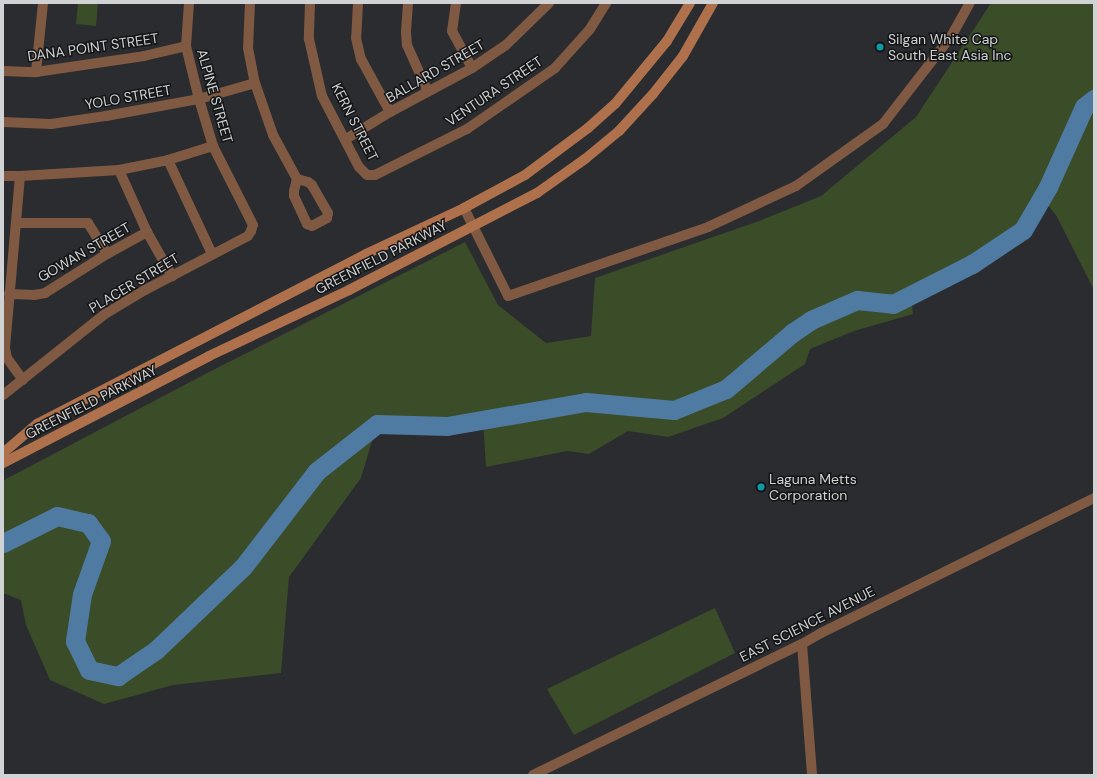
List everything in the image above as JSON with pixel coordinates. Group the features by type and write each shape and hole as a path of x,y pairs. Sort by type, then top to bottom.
{"main road":[{"name":"GREENFIELD PARKWAY","path":"3,453 37,424 118,380 366,254 464,208 525,175 599,119 615,104 663,46 690,3"},
{"name":"GREENFIELD PARKWAY","path":"3,463 209,356 349,290 537,193 585,159 619,131 653,94 683,56 713,3"}],"street":[{"path":"36,72 43,3"},
{"name":"ALPINE STREET","path":"189,3 186,46 199,99 213,146 253,225 248,236"},
{"path":"250,3 248,48 255,83 273,135 297,179"},
{"name":"KERN STREET","path":"310,3 309,39 322,96 360,167 367,175 375,175"},
{"path":"358,3 356,38 361,59 390,112"},
{"path":"408,3 406,32 407,45 428,92"},
{"path":"456,3 452,30 472,68"},
{"name":"BALLARD STREET","path":"346,139 390,112 472,68 506,45 545,9 549,3"},
{"name":"VENTURA STREET","path":"375,175 467,129 555,68 590,29 606,3"},
{"path":"464,208 508,296 708,227 796,186 884,124 952,35 970,3"},
{"name":"DANA POINT STREET","path":"3,71 36,72 131,58 186,46"},
{"name":"YOLO STREET","path":"3,122 51,124 106,116 199,99 255,83"},
{"path":"3,176 119,170 168,160 213,146"},
{"path":"168,160 212,254"},
{"path":"119,170 147,232 172,276"},
{"path":"20,176 5,348 7,358 23,380"},
{"path":"17,223 88,223 107,254"},
{"name":"GOWAN STREET","path":"9,294 34,295 45,293 107,254 147,232"},
{"name":"PLACER STREET","path":"3,395 106,314 212,254 248,236"},
{"name":"EAST SCIENCE AVENUE","path":"533,775 802,644 1094,498"},
{"path":"802,644 812,775"}],"green space":[{"path":"78,3 98,3 96,26 76,24"},
{"path":"991,3 1094,3 1094,290 1056,215 1042,198 1023,230 972,264 911,295 913,314 854,331 810,349 805,364 723,418 668,437 628,431 589,454 567,451 486,467 483,420 447,426 377,424 361,478 289,577 281,673 173,685 104,704 50,680 26,625 21,600 3,593 3,481 209,372 465,242 498,305 546,343 591,336 595,278 759,221 821,196 916,117"},
{"path":"715,608 735,653 574,735 547,689"}],"waterway":[{"path":"3,543 57,516 88,523 101,541 82,594 75,641 89,670 118,676 156,650 243,567 317,471 377,424 447,426 586,402 674,410 726,389 792,333 811,320 857,300 893,304 972,264 1023,230 1048,187 1084,107 1094,99"}],"place":[{"name":"Silgan White Cap South East Asia Inc","path":"880,47"},
{"name":"Laguna Metts Corporation","path":"761,487"}]}
